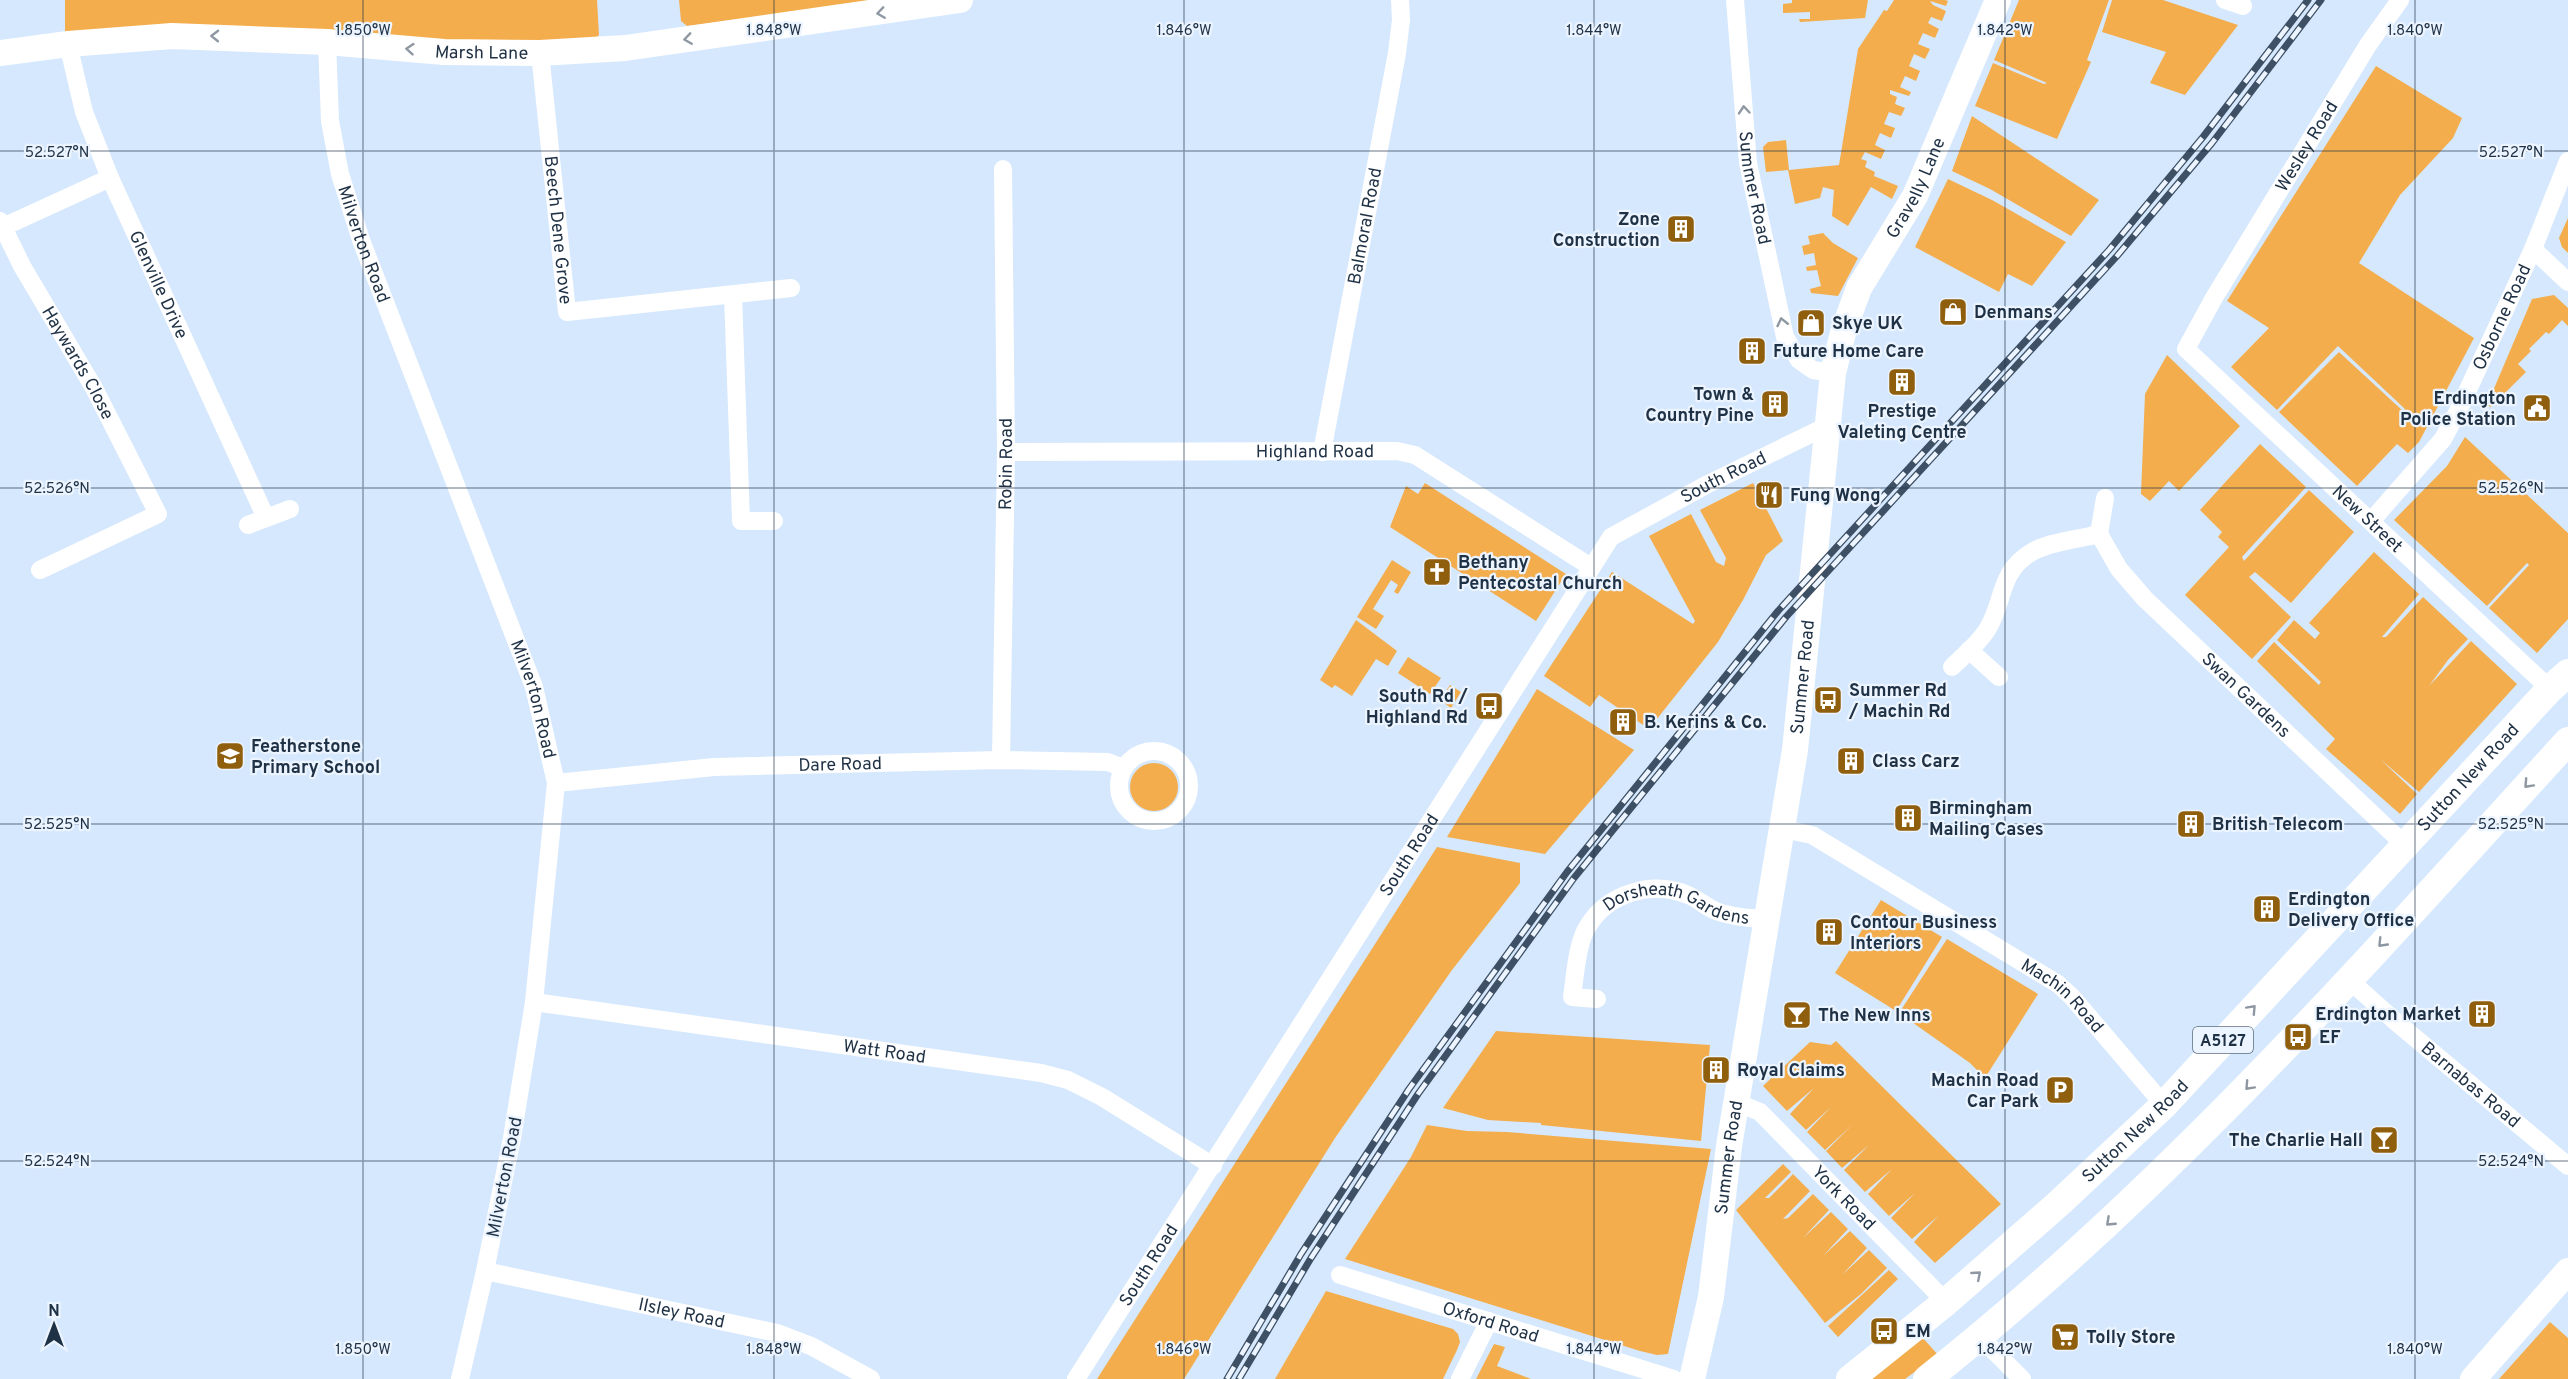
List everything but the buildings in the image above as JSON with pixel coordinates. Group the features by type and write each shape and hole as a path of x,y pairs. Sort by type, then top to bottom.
{"main road":[{"name":"Marsh Lane","path":"0,53 68,44 172,36 327,42 444,52 540,53 626,48 960,0"},
{"name":"Gravelly Lane","path":"1833,373 1844,329 1859,288 1915,196 1998,0"},
{"name":"Summer Road","path":"1692,1379 1711,1297 1736,1102 1795,750 1833,373"},
{"name":"Sutton New Road","path":"1850,1379 1946,1302 2057,1205 2164,1104 2559,681"},
{"name":"A5127","path":"1927,1379 2047,1281 2128,1206 2241,1095 2568,741"},
{"path":"2473,1379 2568,1271"}],"street":[{"name":"Balmoral Road","path":"1322,452 1397,53 1401,20 1400,0"},
{"name":"Summer Road","path":"1735,0 1748,164 1785,337 1799,360 1814,370 1833,373"},
{"path":"2225,0 2243,6"},
{"name":"Wesley Road","path":"2186,349 2216,294 2368,45 2400,0"},
{"name":"Milverton Road","path":"327,42 330,121 340,174 361,240 534,687 556,783 534,1002 512,1138 460,1379"},
{"name":"Glenville Drive","path":"68,44 84,112 110,178 266,518"},
{"name":"Beech Dene Grove","path":"540,53 567,312 791,288"},
{"name":"Osborne Road","path":"2372,520 2443,439 2533,249 2568,161"},
{"name":"Robin Road","path":"1001,760 1006,452 1003,169"},
{"name":"Haywards Close","path":"40,570 158,514 94,387 22,266 2,224 110,178"},
{"path":"2533,249 2568,282"},
{"path":"733,295 741,521 774,521"},
{"name":"New Street","path":"2186,349 2372,520 2559,681"},
{"name":"South Road","path":"1076,1379 1611,537 1827,426"},
{"name":"Highland Road","path":"1006,452 1397,452 1415,455 1591,567"},
{"path":"1952,667 1988,629 2002,587 2020,560 2034,550 2099,534 2105,498"},
{"path":"248,525 290,509"},
{"name":"Swan Gardens","path":"2099,534 2119,569 2145,600 2406,846"},
{"path":"1969,650 1999,677"},
{"name":"Dare Road","path":"556,783 714,767 1001,760 1108,762 1123,768"},
{"name":"Machin Road","path":"1783,829 1812,835 2049,978 2072,997 2164,1104"},
{"name":"Dorsheath Gardens","path":"1597,999 1572,997 1579,956 1587,927 1601,909 1617,897 1662,888 1689,895 1715,910 1730,915 1766,920"},
{"name":"Barnabas Road","path":"2348,979 2568,1166"},
{"name":"Watt Road","path":"534,1002 1050,1075 1068,1080 1102,1097 1213,1166"},
{"name":"York Road","path":"1736,1102 1760,1112 1946,1302"},
{"name":"Ilsley Road","path":"485,1271 777,1333 811,1346 871,1379"},
{"name":"Oxford Road","path":"1340,1275 1674,1379"},
{"path":"1460,1379 1489,1321"},
{"path":"1980,1337 2022,1379"}],"shaded area":[{"path":"65,0 597,0 599,35 592,42 67,35"},
{"path":"679,0 890,0 687,26 681,21"},
{"path":"1792,0 1868,0 1865,18 1800,22 1799,19 1810,19 1810,12 1783,13 1783,4 1792,3"},
{"path":"1894,0 1948,1 1946,6 1930,1 1933,5 1946,11 1942,21 1931,17 1928,23 1939,29 1935,38 1923,33 1918,44 1930,49 1925,59 1914,54 1909,66 1920,71 1916,81 1905,76 1900,87 1911,92 1909,96 1890,90 1890,94 1897,97 1895,104 1905,108 1901,116 1889,112 1884,124 1895,128 1891,138 1880,133 1875,145 1885,150 1881,159 1865,152 1861,159 1867,161 1865,167 1875,172 1874,176 1898,186 1892,199 1871,187 1848,226 1832,216 1834,190 1823,187 1820,198 1795,204 1788,170 1766,172 1763,147 1768,142 1786,140 1789,170 1839,165 1858,49 1884,10 1887,11"},
{"path":"2019,0 2109,0 2087,60 2091,62 2057,139 1975,106 1993,63 2044,84 2047,83 1994,60"},
{"path":"2112,0 2163,0 2238,25 2185,95 2150,83 2166,52 2102,32"},
{"path":"2376,66 2462,118 2453,138 2400,195 2359,263 2474,338 2419,442 2408,453 2397,444 2357,486 2279,412 2339,352 2403,411 2405,409 2338,346 2277,410 2231,367 2269,328 2227,301"},
{"path":"1972,116 2099,200 2071,236 1990,189 1952,171"},
{"path":"1948,179 1992,200 2066,242 2032,286 2008,274 1999,292 1915,247"},
{"path":"2568,218 2568,253 2562,247 2559,238"},
{"path":"1823,233 1833,243 1858,258 1838,296 1811,293 1810,289 1821,286 1817,270 1807,271 1806,267 1816,265 1814,253 1804,255 1802,246 1810,244 1808,236"},
{"path":"2554,295 2568,308 2568,326 2562,320 2549,334 2546,332 2518,364 2526,372 2491,407 2487,405 2532,299"},
{"path":"2167,355 2240,426 2179,491 2169,481 2150,501 2141,494 2145,394"},
{"path":"2465,437 2568,533 2568,619 2537,653 2489,608 2529,565 2527,563 2487,606 2394,520 2447,466"},
{"path":"2260,444 2306,487 2242,557 2244,561 2309,490 2354,532 2291,603 2255,572 2249,577 2291,617 2252,659 2185,595 2229,547 2218,537 2222,532 2200,510"},
{"path":"1425,483 1566,574 1536,621 1390,527 1406,486 1418,494"},
{"path":"1753,483 1783,541 1766,555 1718,642 1649,729 1599,695 1590,707 1544,676 1612,572 1693,624 1695,621 1649,536 1691,514 1716,562 1724,566 1726,558 1700,510"},
{"path":"2374,552 2419,594 2382,637 2386,637 2423,597 2468,639 2448,660 2429,686 2471,641 2517,684 2419,792 2380,759 2417,794 2400,814 2326,749 2335,739 2257,661 2274,642 2319,685 2321,682 2277,640 2294,620 2315,639 2320,633 2309,623"},
{"path":"1392,560 1411,572 1398,594 1394,592 1398,585 1391,580 1373,609 1384,616 1376,629 1357,617"},
{"path":"1356,620 1397,651 1388,666 1376,659 1352,696 1335,685 1332,688 1320,680"},
{"path":"1408,657 1441,678 1430,694 1398,673"},
{"path":"1450,685 1461,692 1451,708 1440,700"},
{"path":"1537,689 1634,750 1545,854 1447,837"},
{"path":"1149,763 1159,763 1171,770 1178,782 1178,792 1171,804 1159,811 1149,811 1134,800 1130,792 1130,782 1141,767"},
{"path":"1437,847 1520,863 1520,883 1452,970 1335,1138 1184,1379 1097,1379"},
{"path":"1881,900 1942,937 1896,1011 1835,973"},
{"path":"1947,939 2038,994 1985,1078 1970,1063 1899,1013"},
{"path":"1496,1031 1710,1045 1701,1141 1541,1125 1541,1123 1488,1120 1443,1108"},
{"path":"1836,1041 2001,1204 1935,1263 1914,1242 1938,1216 1912,1239 1891,1218 1915,1193 1889,1216 1868,1194 1892,1169 1865,1192 1844,1170 1869,1145 1842,1168 1826,1151 1852,1125 1825,1150 1807,1132 1831,1107 1806,1130 1790,1114 1814,1088 1787,1111 1763,1086 1810,1042 1831,1045"},
{"path":"1427,1125 1467,1131 1507,1132 1711,1149 1668,1354 1657,1355 1640,1351 1345,1259 1411,1157"},
{"path":"1783,1164 1791,1172 1765,1198 1769,1198 1793,1174 1810,1191 1783,1219 1788,1218 1813,1194 1829,1210 1803,1238 1831,1212 1848,1229 1823,1256 1850,1231 1867,1248 1842,1275 1869,1250 1887,1268 1861,1294 1825,1323 1736,1210"},
{"path":"1889,1270 1898,1279 1838,1337 1828,1326"},
{"path":"1326,1291 1453,1329 1458,1334 1460,1342 1443,1379 1275,1379"},
{"path":"2550,1322 2568,1338 2568,1379 2499,1379"},
{"path":"1923,1338 1938,1355 1905,1379 1870,1379"},
{"path":"1494,1344 1505,1347 1497,1366 1531,1379 1476,1379"}],"railway":[{"path":"1227,1379 1301,1254 1409,1089 1567,872 1778,611 2109,250 2203,137 2308,0"},
{"path":"1239,1379 1311,1258 1418,1094 1574,878 1786,617 2117,256 2212,143 2321,0"}],"place":[{"name":"Zone Construction","path":"1681,229"},
{"name":"Denmans","path":"1953,312"},
{"name":"Skye UK","path":"1811,323"},
{"name":"Future Home Care","path":"1752,351"},
{"name":"Prestige Valeting Centre","path":"1902,382"},
{"name":"Town & Country Pine","path":"1775,404"},
{"name":"Erdington Police Station","path":"2537,408"},
{"name":"Fung Wong","path":"1769,495"},
{"name":"Bethany Pentecostal Church","path":"1437,572"},
{"name":"Summer Rd / Machin Rd","path":"1828,700"},
{"name":"South Rd / Highland Rd","path":"1489,706"},
{"name":"B. Kerins & Co.","path":"1623,722"},
{"name":"Featherstone Primary School","path":"230,756"},
{"name":"Class Carz","path":"1851,761"},
{"name":"Birmingham Mailing Cases","path":"1908,818"},
{"name":"British Telecom","path":"2191,824"},
{"name":"Erdington Delivery Office","path":"2267,909"},
{"name":"Contour Business Interiors","path":"1829,932"},
{"name":"Erdington Market","path":"2482,1014"},
{"name":"The New Inns","path":"1797,1015"},
{"name":"EF","path":"2298,1037"},
{"name":"Royal Claims","path":"1716,1070"},
{"name":"Machin Road Car Park","path":"2060,1090"},
{"name":"The Charlie Hall","path":"2384,1140"},
{"name":"EM","path":"1884,1331"},
{"name":"Tolly Store","path":"2065,1337"}]}
